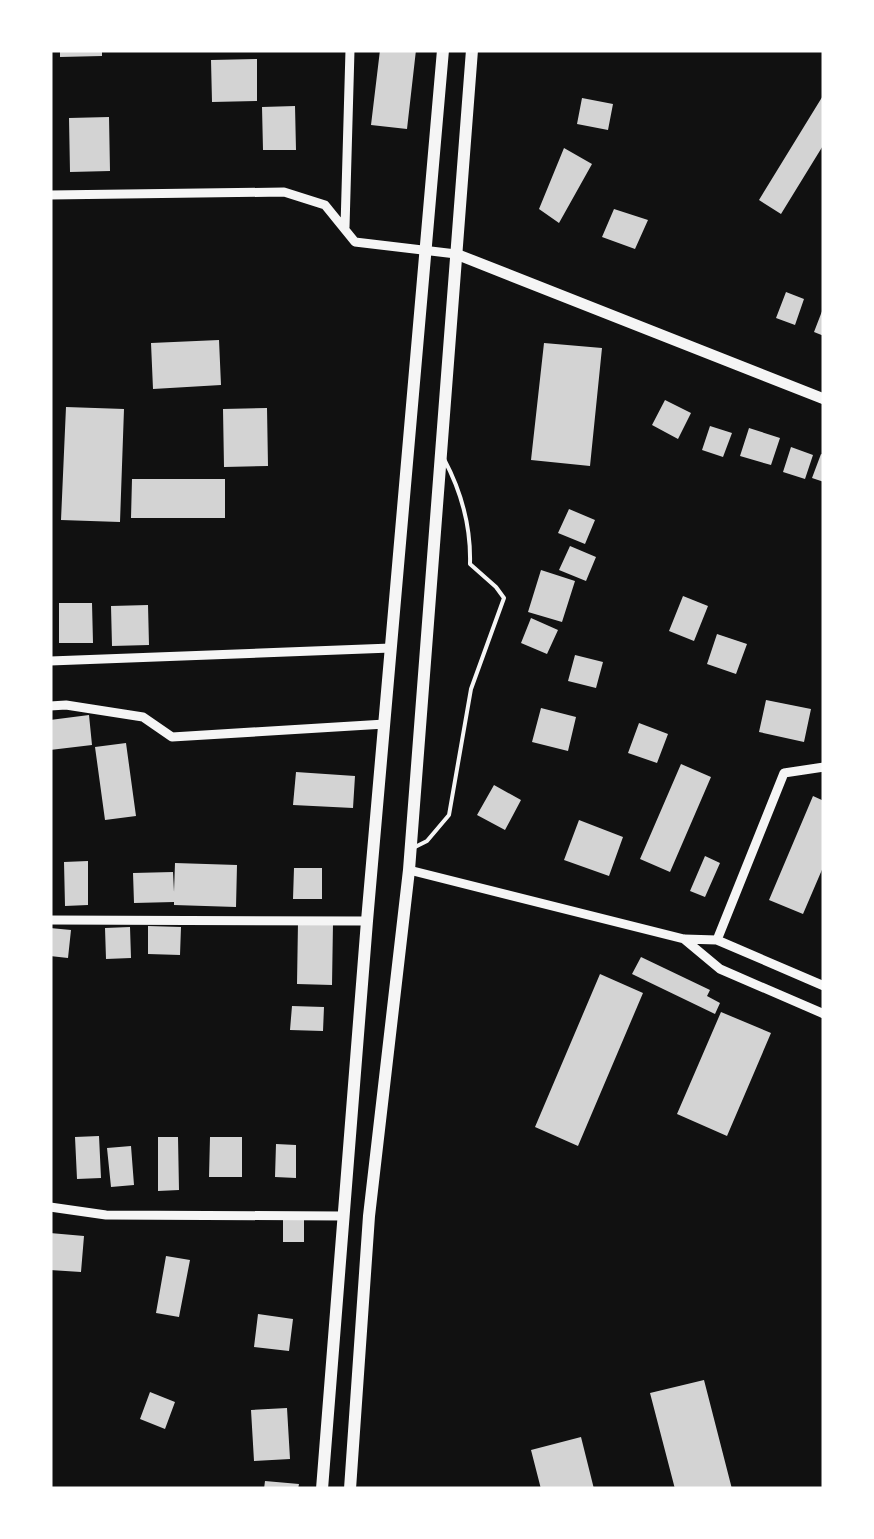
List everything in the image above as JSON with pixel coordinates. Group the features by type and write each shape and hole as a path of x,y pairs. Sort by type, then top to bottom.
{"main road":[{"path":"322,1489 443,50"},
{"path":"350,1489 369,1216 411,848 472,50"},
{"path":"456,254 824,399"}],"street":[{"path":"345,228 350,50"},
{"path":"50,195 284,192 326,204 355,242 456,254"},
{"path":"50,661 391,648"},
{"path":"50,706 143,717 172,737 384,724"},
{"path":"717,940 784,772 824,767"},
{"path":"409,870 684,940 717,940 824,986"},
{"path":"50,920 367,921"},
{"path":"684,940 720,969 824,1014"},
{"path":"50,1208 106,1215 343,1216"}],"lane":[{"path":"411,848 428,841 449,815 471,689 504,598 470,564 471,538 454,477 441,452"}],"building":[{"path":"60,50 102,50 102,56 60,57"},
{"path":"380,50 416,50 407,129 371,125"},
{"path":"257,59 257,101 212,102 211,60"},
{"path":"824,94 824,144 781,214 759,200"},
{"path":"582,98 613,104 608,130 577,124"},
{"path":"295,106 296,150 263,150 262,107"},
{"path":"109,117 110,171 70,172 69,118"},
{"path":"564,148 592,164 559,223 539,209"},
{"path":"614,209 648,220 635,249 602,237"},
{"path":"786,292 804,299 795,325 776,318"},
{"path":"824,306 824,336 814,332"},
{"path":"219,340 221,385 153,389 151,343"},
{"path":"544,343 602,348 590,466 531,460"},
{"path":"665,400 691,413 678,439 652,425"},
{"path":"66,407 124,409 120,522 61,520"},
{"path":"267,408 268,466 224,467 223,409"},
{"path":"710,426 732,433 723,457 702,450"},
{"path":"749,428 780,438 771,465 740,456"},
{"path":"791,447 813,455 805,479 783,472"},
{"path":"821,454 824,455 824,482 812,478"},
{"path":"132,479 225,479 225,518 131,518"},
{"path":"569,509 595,520 585,544 558,533"},
{"path":"570,546 596,557 586,581 559,570"},
{"path":"541,570 575,581 562,622 528,612"},
{"path":"683,596 708,606 694,641 669,631"},
{"path":"59,603 92,603 93,643 59,643"},
{"path":"148,605 149,645 112,646 111,606"},
{"path":"531,618 558,630 547,654 521,643"},
{"path":"717,634 747,644 736,674 707,664"},
{"path":"575,655 603,662 596,688 568,681"},
{"path":"766,700 811,709 804,742 759,732"},
{"path":"541,708 576,717 568,751 532,742"},
{"path":"89,715 92,745 50,750 50,720"},
{"path":"639,723 668,734 657,763 628,753"},
{"path":"126,743 136,816 105,820 95,747"},
{"path":"681,764 711,777 670,872 640,859"},
{"path":"296,772 355,776 353,808 293,805"},
{"path":"494,785 521,800 505,830 477,815"},
{"path":"813,796 824,801 824,865 803,914 769,900"},
{"path":"579,820 623,837 609,876 564,860"},
{"path":"705,856 720,863 705,897 690,891"},
{"path":"88,861 88,905 65,906 64,862"},
{"path":"175,863 237,865 236,907 134,903 133,873 173,872 174,892"},
{"path":"294,868 322,868 322,899 293,899"},
{"path":"298,922 333,923 332,985 297,984"},
{"path":"148,926 181,927 180,955 148,954"},
{"path":"130,927 131,958 106,959 105,928"},
{"path":"50,928 71,930 68,958 50,956"},
{"path":"641,957 710,990 707,996 720,1003 715,1014 632,974"},
{"path":"600,974 643,993 578,1146 535,1127"},
{"path":"292,1006 324,1007 323,1031 290,1030"},
{"path":"721,1012 771,1033 727,1136 677,1114"},
{"path":"99,1136 101,1178 77,1179 75,1137"},
{"path":"158,1137 178,1137 179,1190 158,1191"},
{"path":"210,1137 242,1137 242,1177 209,1177"},
{"path":"276,1144 296,1145 296,1178 275,1177"},
{"path":"131,1146 134,1185 111,1187 107,1148"},
{"path":"283,1217 304,1217 304,1242 283,1242"},
{"path":"50,1233 84,1236 81,1272 50,1270"},
{"path":"166,1256 190,1260 179,1317 156,1313"},
{"path":"258,1314 293,1319 289,1351 254,1347"},
{"path":"704,1380 732,1489 675,1489 650,1393"},
{"path":"150,1392 175,1402 165,1429 140,1419"},
{"path":"287,1408 290,1459 254,1461 251,1410"},
{"path":"581,1437 594,1489 541,1489 531,1450"},
{"path":"265,1481 299,1484 298,1489 264,1489"}]}
